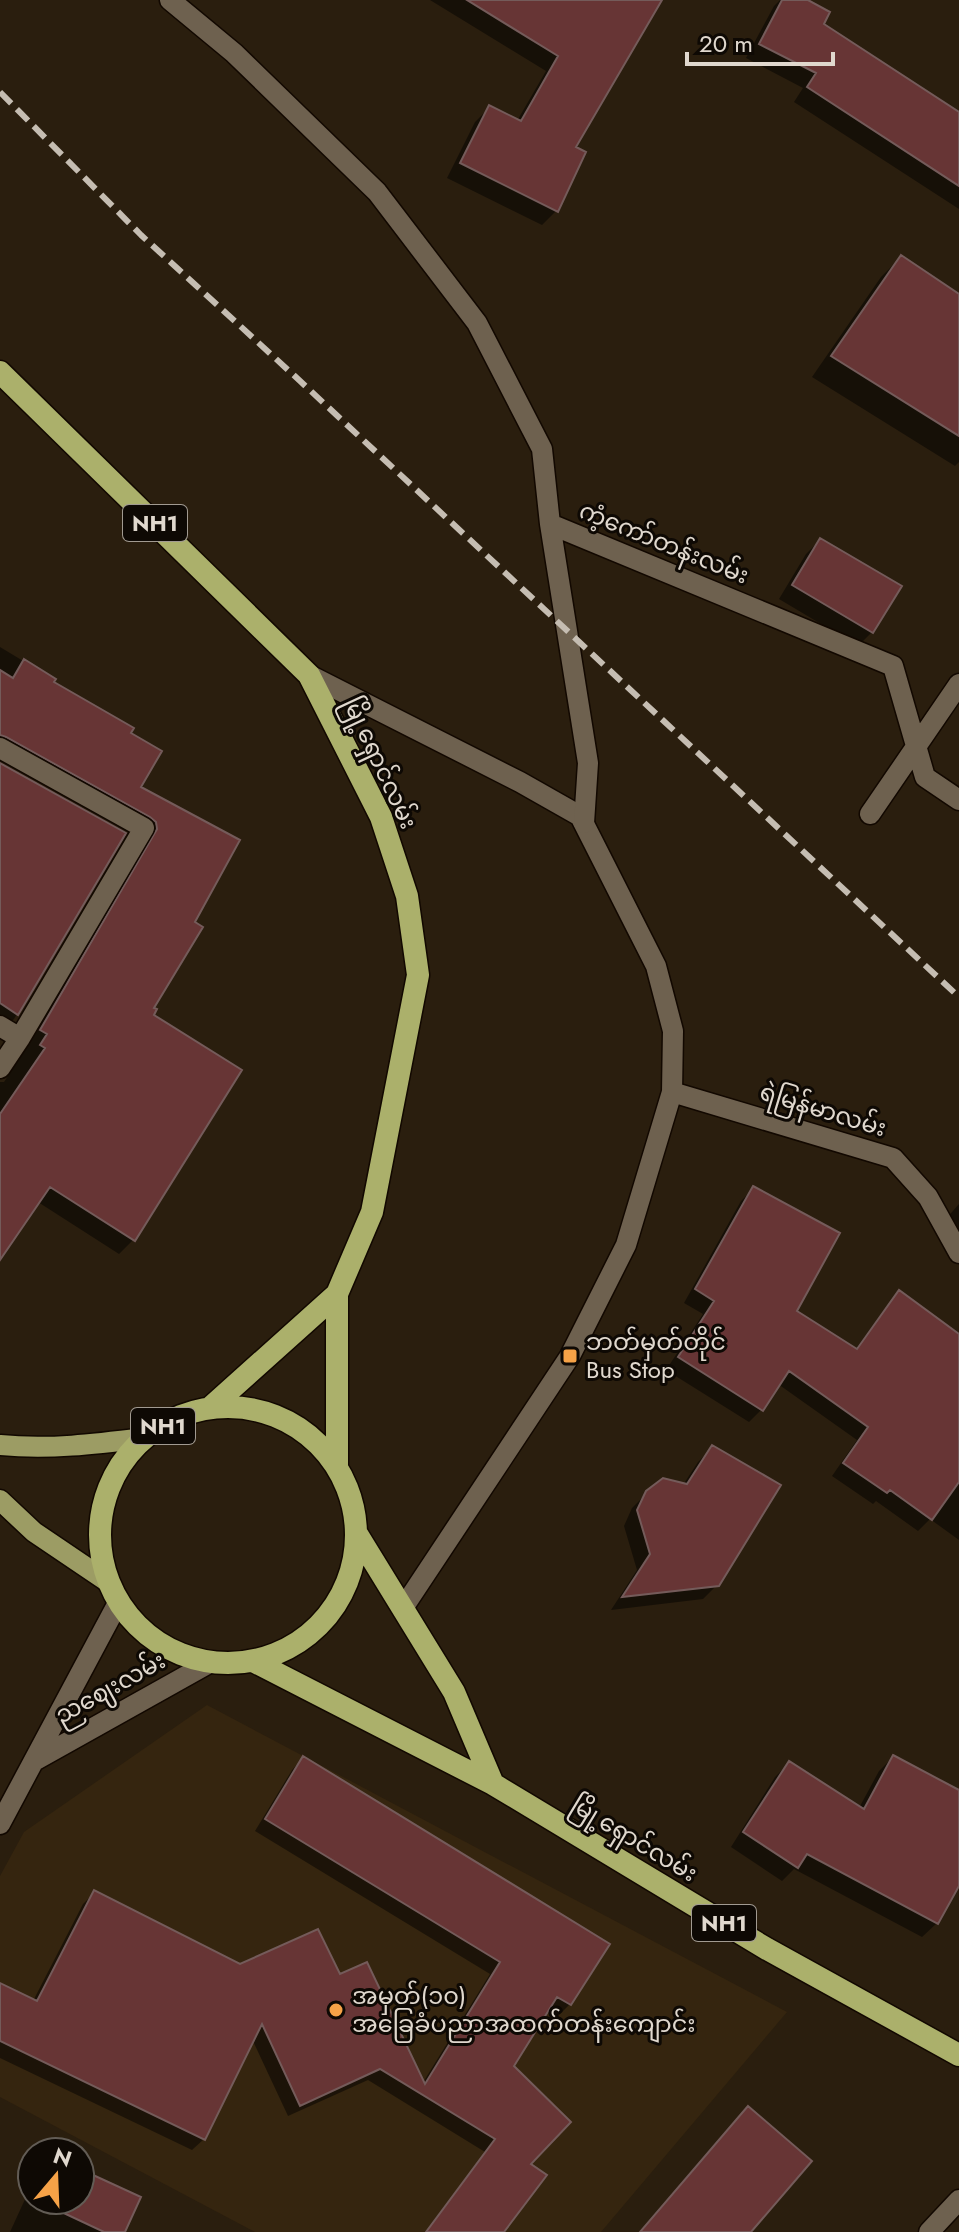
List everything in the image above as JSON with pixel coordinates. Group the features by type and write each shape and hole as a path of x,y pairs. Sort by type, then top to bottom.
{"highway":[{"name":"မြို့ရှောင်လမ်း","path":"0,372 309,675 381,817 407,896 418,975 372,1212 337,1294 337,1467"},
{"name":"မြို့ရှောင်လမ်း","path":"211,1407 337,1294"},
{"name":"NH1","path":"211,1407 248,1408 282,1419 313,1439 337,1467 352,1499 357,1534 349,1578 328,1617 294,1645 253,1661 211,1662 175,1652 143,1631 118,1603 108,1582 99,1543 103,1504 118,1467 144,1438 175,1418 211,1407"},
{"name":"NH1","path":"357,1534 454,1692 493,1784"},
{"name":"မြို့ရှောင်လမ်း","path":"253,1661 493,1784 767,1949 959,2055"}],"main road":[{"path":"0,1445 76,1446 144,1438"},
{"path":"0,1500 34,1532 108,1582"}],"street":[{"path":"170,0 234,53 377,192 477,323 542,449 550,524"},
{"name":"ကံ့ကော်တန်းလမ်း","path":"550,524 893,666 925,777 959,800"},
{"name":"ကံ့ကော်တန်းလမ်း","path":"550,524 588,763 584,823"},
{"path":"309,675 520,782 580,816 656,966 673,1031 672,1092 626,1245 570,1356 403,1608"},
{"path":"870,814 959,684"},
{"path":"0,748 144,828 0,1068"},
{"path":"0,1026 20,1038"},
{"name":"ရဲမြန်မာလမ်း","path":"672,1092 893,1158 928,1197 959,1253"},
{"name":"ညဈေးလမ်း","path":"0,1824 118,1603"},
{"name":"ညဈေးလမ်း","path":"34,1761 211,1662"},
{"path":"929,2232 959,2200"}],"shaded area":[{"path":"207,1705 787,2012 601,2232 255,2232 96,2148 96,2136 74,2136 0,2097 0,1876 24,1832"}],"building":[{"path":"467,0 662,0 576,147 586,152 558,212 460,163 489,105 521,121 558,56"},
{"path":"782,0 808,0 830,12 824,24 959,112 959,186 807,87 816,73 759,44"},
{"path":"901,255 959,294 959,436 831,356"},
{"path":"820,538 902,586 873,633 792,585"},
{"path":"24,659 56,679 54,682 134,728 131,733 162,751 141,787 240,840 195,922 203,927 154,1008 157,1009 154,1015 242,1070 135,1241 50,1187 0,1260 0,1114 45,1048 40,1045 47,1034 40,1030 157,829 156,822 150,817 0,735 0,670 13,678"},
{"path":"0,763 126,833 18,1015 0,1003"},
{"path":"753,1186 840,1233 797,1311 857,1349 899,1290 959,1334 959,1482 932,1520 890,1490 887,1493 843,1463 868,1427 789,1371 763,1411 678,1357 714,1301 695,1289"},
{"path":"712,1445 781,1485 719,1586 622,1597 650,1554 637,1510 646,1491 663,1478 687,1484"},
{"path":"893,1755 959,1790 959,1886 938,1924 807,1854 798,1868 743,1832 789,1761 864,1809"},
{"path":"303,1756 610,1944 571,2005 557,1997 514,2066 571,2122 531,2164 547,2175 504,2232 426,2232 495,2139 380,2069 300,2106 262,2024 205,2140 0,2041 0,1983 37,2001 94,1890 240,1964 318,1929 340,1974 367,1962 425,2084 500,1962 265,1819"},
{"path":"748,2106 812,2161 751,2232 640,2232"},
{"path":"96,2176 141,2197 125,2232 104,2232 70,2216 96,2216"}],"railway":[{"path":"0,92 141,235 959,997"}],"place":[{"name":"ဘတ်မှတ်တိုင် Bus Stop","path":"570,1356"},
{"name":"အမှတ်(၁၀) အခြေခံပညာအထက်တန်းကျောင်း","path":"336,2010"}]}
